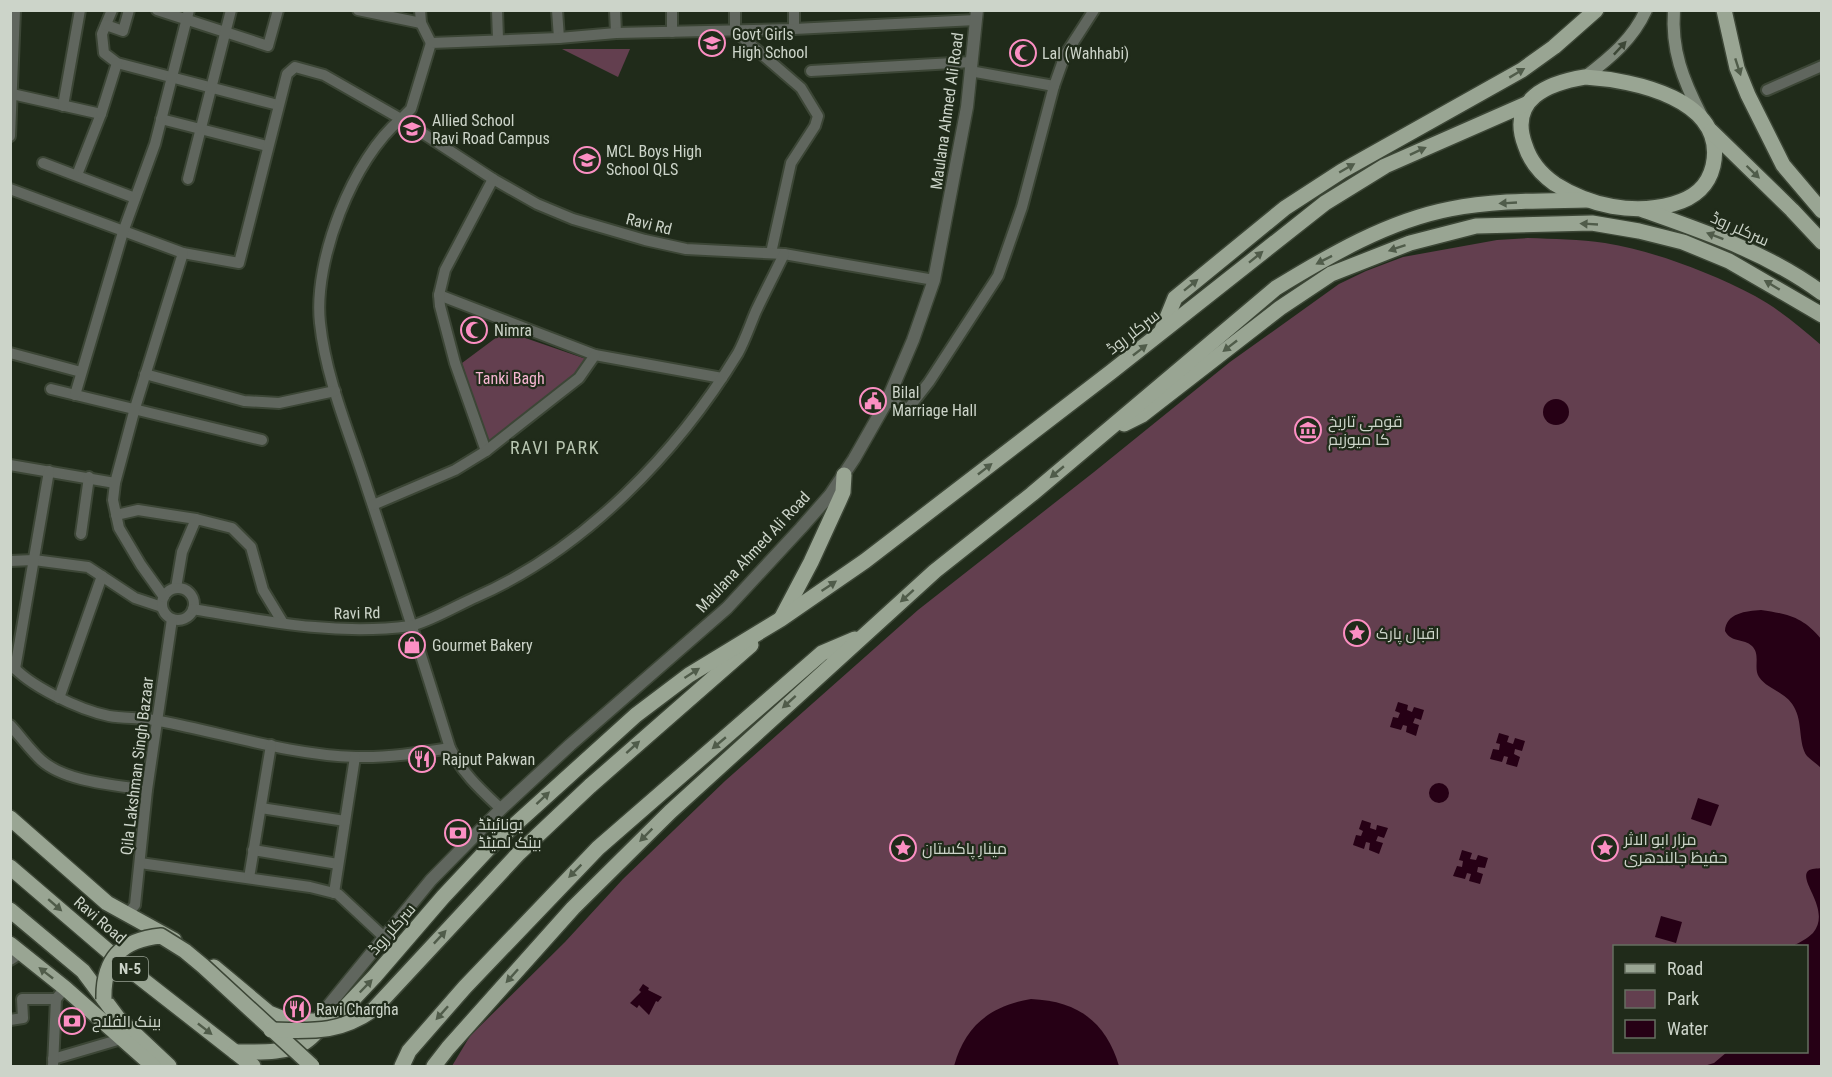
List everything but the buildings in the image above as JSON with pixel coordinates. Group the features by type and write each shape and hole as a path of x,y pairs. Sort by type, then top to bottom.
{"main road":[{"path":"1161,333 1175,298 1285,208 1351,165 1522,70 1596,10"},
{"path":"1585,77 1611,57 1629,38 1646,10"},
{"path":"1674,10 1674,38 1679,67 1702,118 1711,132 1792,210 1821,242"},
{"path":"1724,10 1737,68 1748,95 1783,165 1821,211"},
{"path":"1702,118 1676,100 1651,89 1620,80 1585,77 1544,89 1526,104 1521,123 1521,135 1530,156 1545,176 1556,184 1587,200 1622,208 1639,209 1675,203 1687,199 1704,188 1715,158 1711,132"},
{"name":"سرکلر روڈ","path":"10,818 107,903 156,928 201,957 269,1013 289,1021 315,1022 333,1016 341,1012 375,976 487,850 636,715 689,675 781,619 865,561 1161,333 1292,228 1359,180 1428,146 1526,104"},
{"path":"434,1066 573,908 669,812 935,571 1032,494 1276,288 1314,265 1387,228 1449,209 1500,203 1587,200"},
{"name":"سرکلر روڈ","path":"1639,209 1721,238 1795,274 1821,293"},
{"path":"1102,434 1142,415 1280,308 1331,273 1410,243 1470,227 1592,223 1683,242 1729,261 1821,315"},
{"path":"781,619 811,562 843,492 844,475"},
{"name":"سرکلر روڈ","path":"271,1030 321,1031 337,1028 351,1023 374,1009 519,853 590,786 781,619"},
{"path":"402,1066 409,1051 425,1031 526,921 598,848 822,653 866,634"},
{"path":"10,833 83,892 185,951 312,1066"},
{"name":"Ravi Road","path":"10,867 129,969 253,1066"},
{"path":"10,910 83,971 118,1018 169,1066"},
{"path":"104,999 104,977 117,953 136,940 160,936"},
{"path":"14,952 61,993 153,1066"},
{"path":"235,1052 272,1052 291,1048 306,1041 333,1016"}],"street":[{"path":"10,136 15,10"},
{"path":"63,106 80,10"},
{"path":"10,189 183,253 239,263 278,105 117,63 104,53 102,34 112,10"},
{"path":"106,25 123,31 129,10"},
{"path":"157,10 187,15 225,33 268,46 278,10"},
{"path":"188,179 231,10"},
{"path":"358,10 421,23"},
{"path":"420,10 421,23 431,43 411,109 387,131 368,157 346,196 323,266 320,323 335,391 450,747 456,761 468,778 501,808"},
{"path":"496,10 498,39"},
{"path":"557,10 559,38"},
{"path":"615,10 616,33"},
{"path":"672,10 672,32"},
{"path":"735,10 735,32"},
{"path":"794,10 794,30"},
{"path":"887,402 908,409 998,276 1022,207 1054,86 1065,55 1094,10"},
{"path":"75,394 123,231 155,144 187,15"},
{"path":"431,43 559,38 616,33 794,30 976,15"},
{"name":"Maulana Ahmed Ali Road","path":"315,1022 431,880 501,808 727,608 801,528 844,475 887,402 914,340 934,280 955,180 967,107 976,15"},
{"path":"735,32 801,87 818,116 815,126 791,163 771,253"},
{"path":"77,175 101,114 117,63"},
{"name":"Ravi Rd","path":"193,609 335,629 412,626 492,590 541,561 586,528 630,490 679,438 739,350 784,254 686,249 645,240 573,219 537,204 492,179 401,119 324,75 295,66 287,74 278,105"},
{"path":"1767,90 1821,66"},
{"path":"811,71 971,67 1054,86"},
{"path":"12,94 101,114"},
{"path":"161,119 267,146"},
{"path":"43,163 135,198"},
{"path":"486,451 454,363 439,295 444,270 492,179"},
{"path":"163,602 171,590 176,588 186,590 193,598 193,609 187,617 182,619 172,619 164,612 163,602 119,528 113,500 115,483 135,408 183,253"},
{"path":"784,254 934,280"},
{"path":"439,295 595,355 722,378"},
{"path":"10,353 81,372"},
{"path":"373,505 454,470 486,451 579,378 595,355"},
{"path":"146,374 244,401 279,404 335,391"},
{"path":"51,389 262,440"},
{"path":"10,465 115,483"},
{"path":"49,471 13,666 20,675 59,698 108,716 156,720 310,753 355,757 395,756 450,747"},
{"path":"81,534 89,477"},
{"path":"116,515 138,510 196,519 232,528 251,547 263,590 283,623"},
{"path":"176,588 182,552 196,519"},
{"path":"10,561 34,560 88,567 135,598 163,602"},
{"path":"59,698 102,576"},
{"name":"Qila Lakshman Singh Bazaar","path":"127,915 135,905 156,720 172,619"},
{"path":"623,698 636,715"},
{"path":"10,725 43,761 65,774 99,783 147,790"},
{"path":"249,878 271,745"},
{"path":"334,893 355,757"},
{"path":"261,808 345,821"},
{"path":"254,850 338,864"},
{"path":"140,863 310,886 338,894 384,937"},
{"path":"10,1020 23,1018 22,999 61,993 53,1063 120,1039"}],"green space":[{"path":"562,49 630,49 618,77"},
{"name":"اقبال پارک","path":"1528,238 1586,241 1624,247 1663,257 1701,271 1755,296 1798,325 1821,345 1821,1066 452,1066 470,1036 565,942 623,879 725,781 918,610 1230,362 1339,284 1403,257 1497,240"},
{"name":"Tanki Bagh","path":"505,331 586,359 575,377 488,445 462,363"}],"water":[{"path":"1556,399 1565,403 1569,412 1565,421 1556,425 1547,421 1543,412 1547,403"},
{"path":"1761,610 1779,613 1801,621 1821,639 1821,768 1804,751 1799,719 1794,707 1786,697 1759,677 1755,650 1749,644 1731,637 1725,631 1729,620 1738,614"},
{"path":"1398,702 1408,705 1407,710 1412,712 1414,707 1424,710 1421,720 1415,718 1413,723 1419,725 1416,736 1406,732 1407,726 1403,725 1401,730 1390,727 1393,717 1398,718 1400,713 1395,711"},
{"path":"1499,733 1509,736 1507,742 1513,744 1515,738 1525,741 1522,751 1515,749 1514,754 1520,757 1517,767 1506,764 1508,757 1504,756 1502,762 1490,759 1493,749 1499,750 1500,744 1496,743"},
{"path":"1435,783 1443,783 1449,789 1449,797 1443,803 1435,803 1429,797 1429,789"},
{"path":"1698,798 1719,805 1711,826 1691,819"},
{"path":"1362,820 1371,823 1370,828 1376,830 1377,825 1388,828 1384,838 1378,836 1376,841 1383,843 1379,854 1369,850 1370,843 1366,842 1364,849 1353,845 1356,835 1361,836 1363,831 1359,829"},
{"path":"1462,850 1472,853 1470,859 1476,860 1478,855 1488,858 1485,868 1478,867 1477,872 1483,874 1480,884 1469,881 1471,874 1467,873 1465,879 1453,876 1457,866 1462,867 1463,861 1459,860"},
{"path":"1821,868 1821,1066 1704,1066 1714,1063 1726,1053 1808,1053 1808,945 1795,945 1811,935 1818,924 1817,906 1806,876 1809,870"},
{"path":"1661,916 1682,922 1676,943 1655,937"},
{"path":"643,984 649,988 648,990 662,997 658,1002 656,1001 649,1015 639,1005 637,1008 630,1003 641,992 639,990"},
{"path":"1031,999 1063,1004 1088,1017 1106,1037 1119,1066 954,1066 965,1040 981,1020 1003,1007"}],"place":[{"name":"Govt Girls High School","path":"712,43"},
{"name":"Lal (Wahhabi)","path":"1023,53"},
{"name":"Allied School Ravi Road Campus","path":"412,129"},
{"name":"MCL Boys High School QLS","path":"587,160"},
{"name":"Nimra","path":"474,330"},
{"name":"Bilal Marriage Hall","path":"873,401"},
{"name":"قومی تاریخ کا میوزیم","path":"1308,430"},
{"name":"اقبال پارک","path":"1357,633"},
{"name":"Gourmet Bakery","path":"412,645"},
{"name":"Rajput Pakwan","path":"422,759"},
{"name":"یونائیٹڈ بینک لمیٹڈ","path":"458,833"},
{"name":"مینارِ پاکستان","path":"903,848"},
{"name":"مزار ابو الاثر حفیظ جالندھری","path":"1605,848"},
{"name":"Ravi Chargha","path":"297,1009"},
{"name":"بینک الفلاح","path":"72,1021"}],"district":[{"name":"RAVI PARK","path":"555,447"}]}
